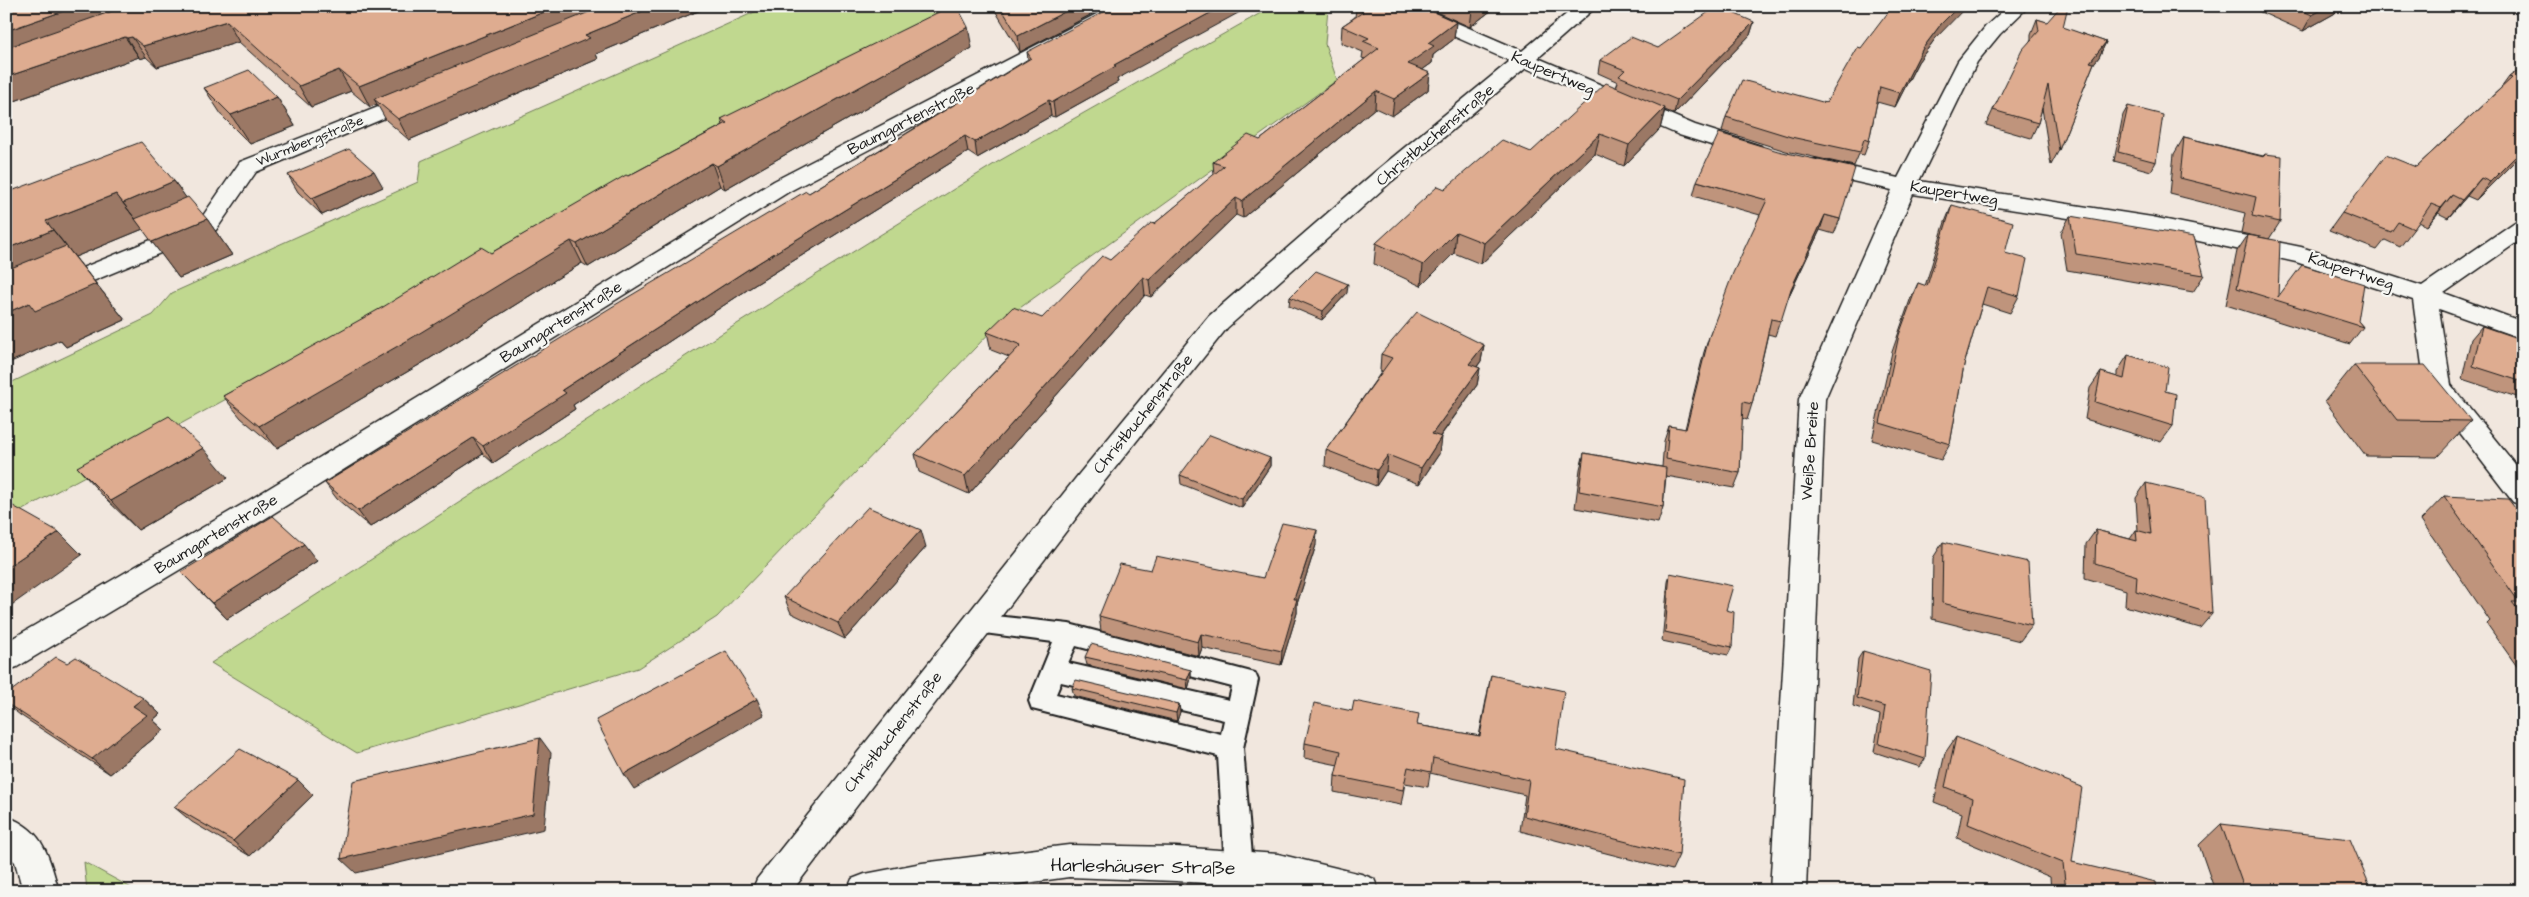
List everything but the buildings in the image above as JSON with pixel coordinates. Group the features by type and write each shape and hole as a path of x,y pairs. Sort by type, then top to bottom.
{"street":[{"name":"Baumgartenstraße","path":"6,658 253,512 782,186 1127,6"},
{"name":"Kaupertweg","path":"1400,6 1687,130 1773,156"},
{"name":"Christbuchenstraße","path":"770,891 1089,481 1218,322 1384,176 1588,6"},
{"name":"Weiße Breite","path":"1788,891 1812,399 1905,186 1935,130 1968,60 1993,30 2020,6"},
{"name":"Wurmbergstraße","path":"6,309 208,225 248,167 439,88"},
{"name":"Kaupertweg","path":"1800,163 1905,186 2152,224 2301,255 2425,295 2523,331"},
{"path":"2523,227 2425,295 2438,387 2523,494"},
{"path":"6,832 30,853 41,891"},
{"name":"Harleshäuser Straße","path":"865,891 922,880 1069,861 1176,864 1278,871 1361,891"}],"lane":[{"path":"977,624 1069,634 1246,680 1230,748 1238,868"},
{"path":"1069,634 1041,701 1230,748"},
{"path":"1053,670 1238,713"}],"green space":[{"path":"768,6 971,6 759,109 6,519 6,385 153,315 172,293 418,182 421,161"},
{"path":"1273,6 1328,8 1325,44 1337,80 999,323 717,617 638,668 357,753 211,663 692,352 999,161"},
{"path":"84,862 137,891 87,891"}]}
